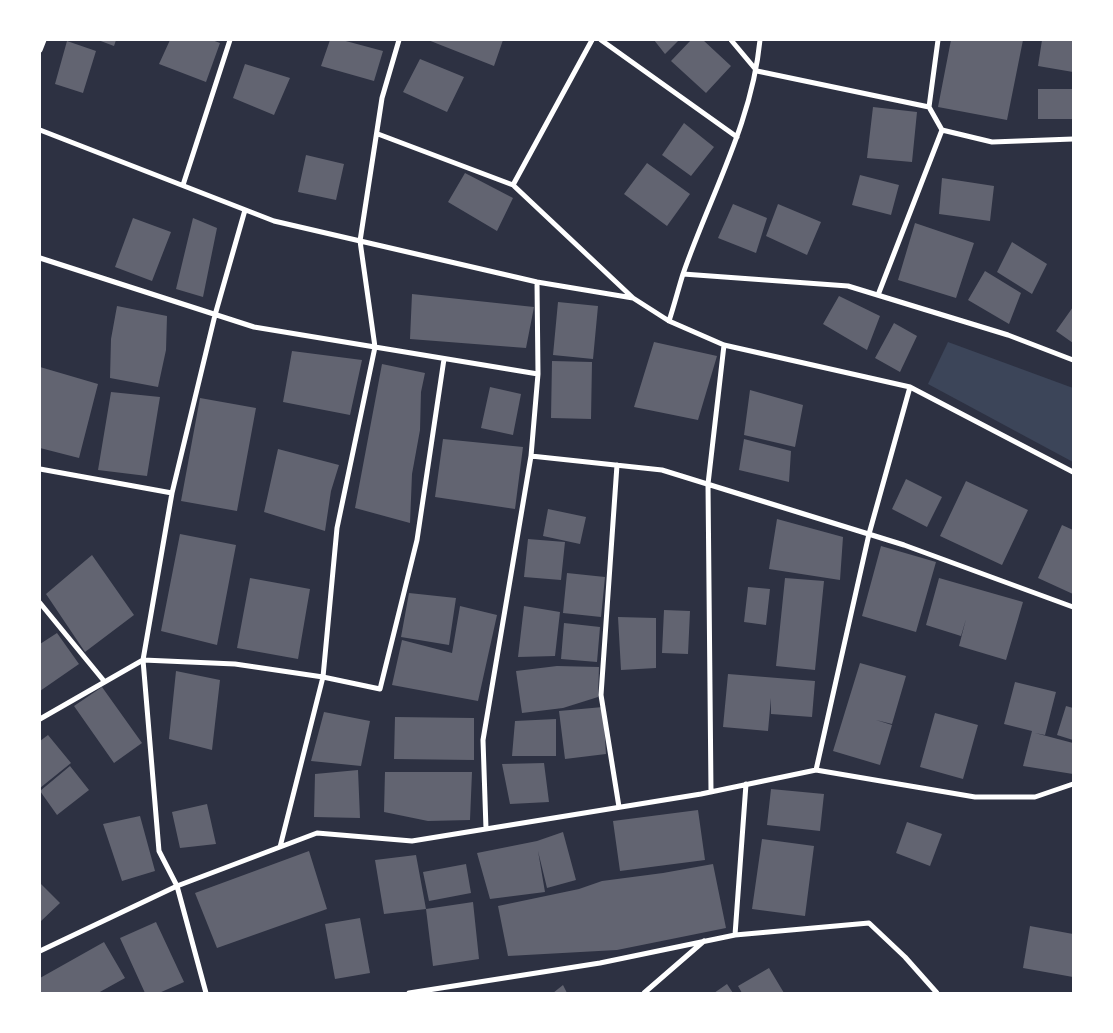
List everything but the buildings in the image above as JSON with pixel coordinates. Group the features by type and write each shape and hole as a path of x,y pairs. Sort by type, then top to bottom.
{"street":[{"path":"40,50 44,40"},
{"path":"182,185 230,40"},
{"path":"280,847 323,677 337,528 375,347 360,241 378,134 382,98 399,40"},
{"path":"513,185 592,40"},
{"path":"601,40 737,137"},
{"path":"730,40 757,71 928,107"},
{"path":"669,322 683,274 737,137 757,71 760,40"},
{"path":"938,40 928,107 942,130 992,142 1073,139"},
{"path":"40,130 274,221 537,282 632,298"},
{"path":"878,295 942,130"},
{"path":"378,134 513,185 632,298 669,322 724,345 910,387 1073,472"},
{"path":"206,993 177,886 159,851 143,660 172,493 215,315 245,210"},
{"path":"40,258 254,327 538,374"},
{"path":"683,274 848,286 1008,335 1073,360"},
{"path":"486,829 483,740 532,456 538,374 537,282"},
{"path":"711,792 708,484 724,345"},
{"path":"40,718 104,680 143,660 235,664 323,677 380,689 417,540 444,359"},
{"path":"816,770 869,534 910,387"},
{"path":"532,456 662,470 869,534 1073,607"},
{"path":"617,465 601,695 619,807"},
{"path":"40,468 172,493"},
{"path":"40,603 104,680"},
{"path":"40,951 177,886 317,833 412,841 711,792 816,770 975,797 1035,797 1073,784"},
{"path":"735,935 746,784"},
{"path":"409,993 600,963 735,935 869,923 905,957 937,993"},
{"path":"644,993 704,941"}],"shaded area":[{"path":"948,342 1073,388 1073,462 928,384"}]}
